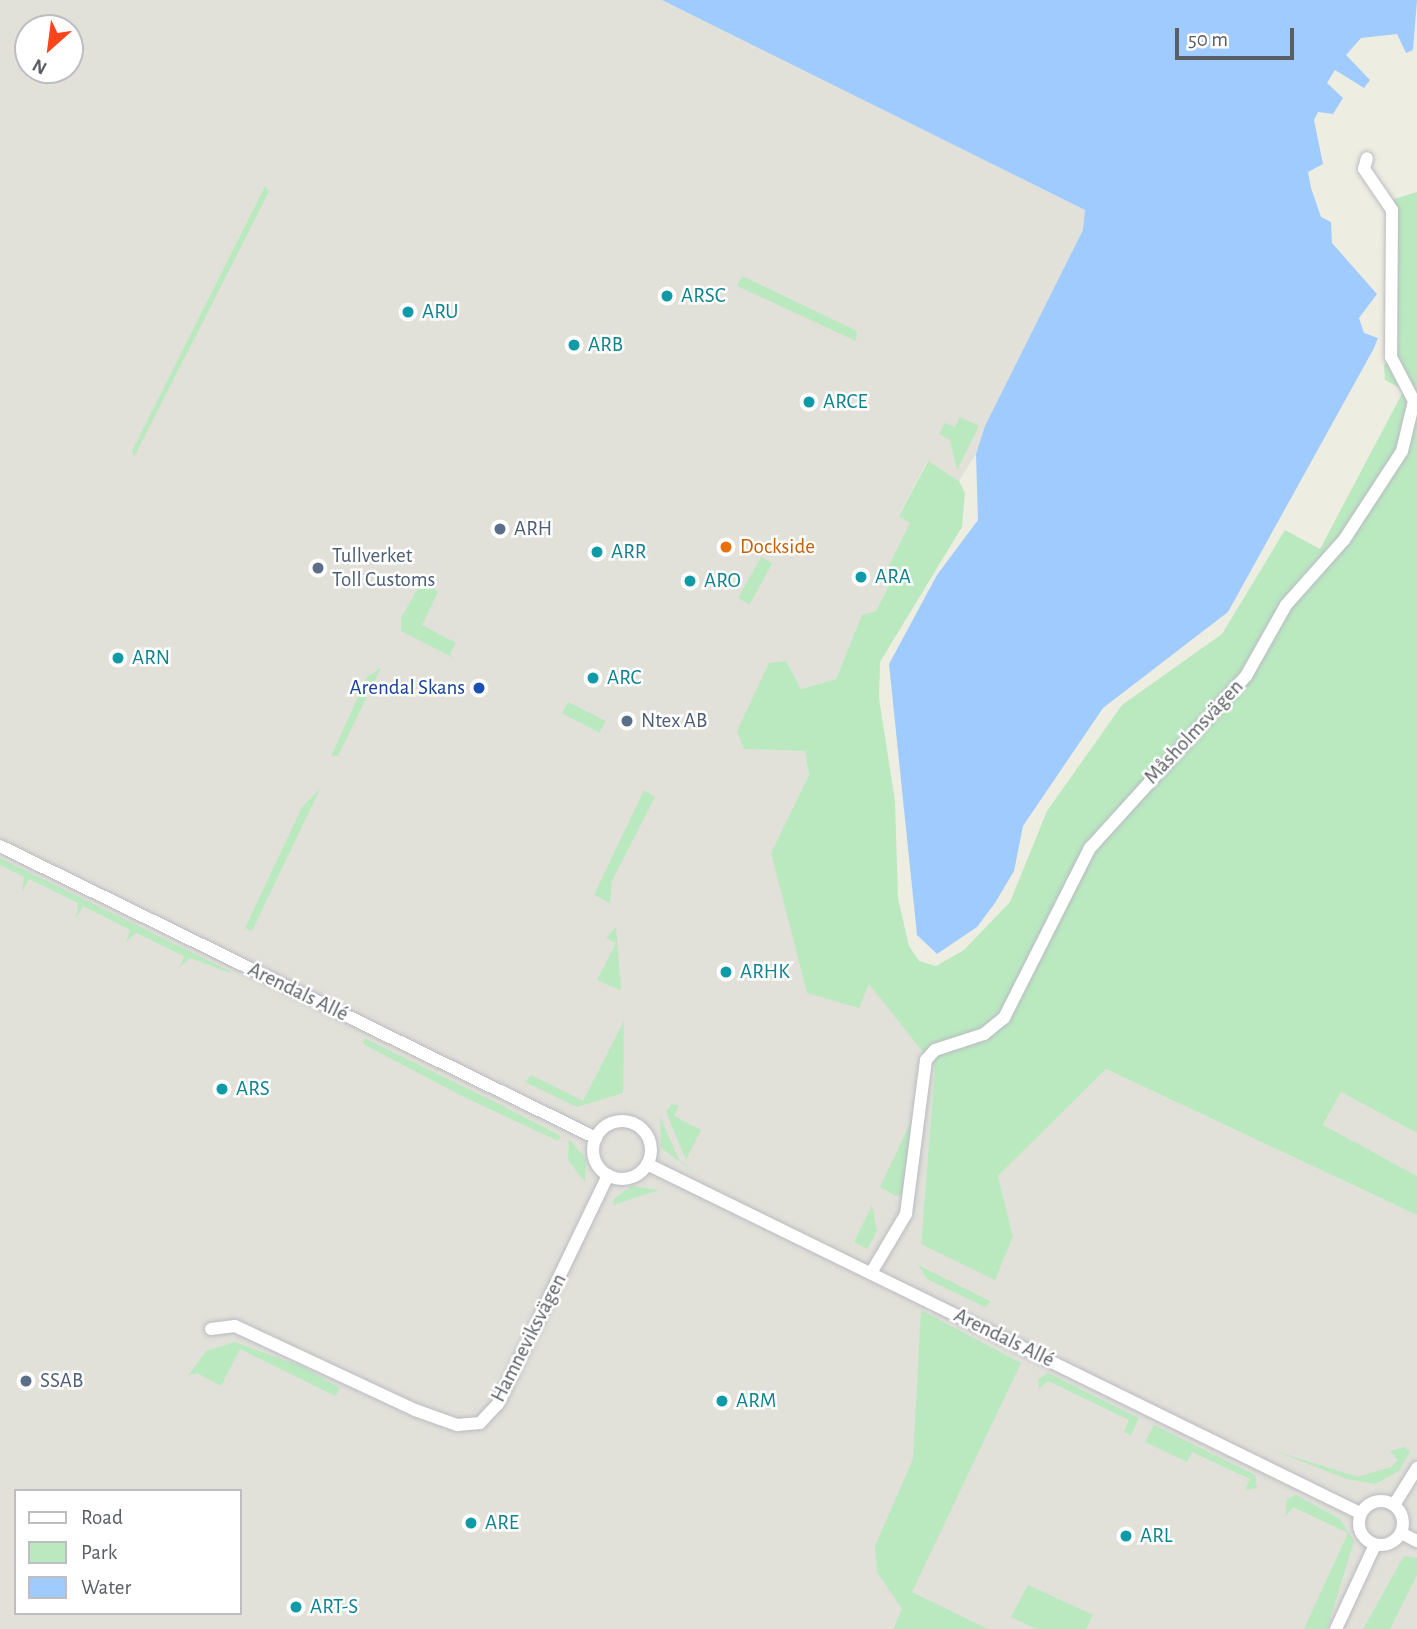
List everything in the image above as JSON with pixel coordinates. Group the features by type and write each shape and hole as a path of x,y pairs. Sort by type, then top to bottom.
{"street":[{"name":"Måsholmsvägen","path":"871,1273 906,1214 926,1060 934,1050 984,1034 1004,1018 1090,848 1246,676 1286,605 1344,540 1402,451 1414,401 1391,357 1392,211 1364,169 1367,158"},
{"name":"Arendals Allé","path":"0,846 596,1138"},
{"path":"612,1123 634,1124 649,1142 647,1164 629,1178 608,1175 595,1159 596,1138 612,1123"},
{"name":"Arendals Allé","path":"647,1164 1360,1513"},
{"name":"Hamneviksvägen","path":"211,1329 235,1326 415,1410 457,1425 480,1423 498,1404 608,1175"},
{"path":"1394,1505 1417,1468"},
{"path":"1375,1501 1394,1505 1403,1519 1401,1533 1390,1544 1375,1545 1360,1532 1360,1513 1375,1501"},
{"path":"1401,1533 1417,1541"},
{"path":"1336,1629 1375,1545"}],"shaded area":[{"path":"0,0 662,0 1085,210 1083,230 976,454 959,481 927,461 899,515 911,522 886,571 890,583 876,611 862,616 836,679 800,689 786,661 744,749 805,751 809,775 771,853 935,1067 921,1244 1013,1236 998,1176 1106,1069 1417,1215 1417,1629 0,1629"},
{"path":"1341,1092 1417,1133 1417,1176 1323,1126"}],"green space":[{"path":"265,186 269,192 134,457 132,451"},
{"path":"1417,192 1417,1133 1341,1092 1323,1125 1417,1176 1417,1215 1106,1069 998,1176 1013,1236 995,1280 921,1244 935,1067 869,984 859,1008 807,993 771,853 809,775 805,751 744,749 737,731 769,663 786,661 801,689 836,679 862,615 876,611 890,583 886,571 910,523 899,516 928,461 959,481 965,493 962,527 880,662 879,698 895,801 898,898 909,946 919,961 936,966 964,950 1010,902 1047,811 1122,705 1222,634 1285,530 1320,549 1404,390 1385,380 1384,365 1398,354 1394,199"},
{"path":"742,276 857,331 856,341 737,286"},
{"path":"960,417 979,426 957,470 950,440 939,434 945,423 955,427"},
{"path":"761,557 772,563 750,604 738,598"},
{"path":"422,581 438,592 422,625 456,643 450,654 454,658 401,631 401,618"},
{"path":"381,668 338,756 331,756 367,677"},
{"path":"568,702 605,721 600,733 562,714"},
{"path":"320,789 252,931 245,928 302,807"},
{"path":"644,790 655,797 612,881 610,903 594,895"},
{"path":"0,858 230,973 190,958 180,967 184,956 136,933 126,942 130,930 83,906 76,918 78,903 29,879 22,892 24,877 0,865"},
{"path":"616,927 619,990 597,980 616,943 606,938"},
{"path":"624,1021 623,1093 577,1107 525,1082 531,1075 583,1101"},
{"path":"364,1038 561,1136 558,1141 464,1097 363,1044"},
{"path":"672,1104 679,1106 674,1116 701,1130 686,1160 666,1112"},
{"path":"916,1111 904,1194 896,1196 880,1187"},
{"path":"660,1116 679,1160 702,1178 661,1148"},
{"path":"569,1139 586,1159 585,1182 568,1160"},
{"path":"632,1186 659,1190 613,1205 614,1199"},
{"path":"872,1205 877,1231 867,1249 854,1242"},
{"path":"918,1265 991,1302 985,1307 927,1279"},
{"path":"921,1310 1021,1363 912,1592 988,1629 893,1629 902,1609 877,1572 875,1546 913,1459"},
{"path":"235,1342 301,1366 340,1388 335,1396 240,1349 221,1386 197,1373 188,1376 206,1351"},
{"path":"1048,1373 1139,1418 1131,1435 1124,1432 1129,1420 1048,1381 1039,1389 1038,1379"},
{"path":"1154,1425 1255,1475 1257,1488 1245,1490 1250,1479 1192,1452 1187,1462 1145,1442"},
{"path":"1404,1447 1410,1452 1399,1471 1375,1484 1347,1479 1275,1451 1358,1477 1391,1467 1398,1460 1390,1451"},
{"path":"1296,1495 1340,1519 1354,1541 1327,1629 1304,1629 1348,1533 1293,1507 1285,1517 1287,1499"},
{"path":"1404,1556 1417,1558 1417,1575 1390,1629 1363,1629"},
{"path":"1028,1585 1093,1615 1086,1629 1036,1629 1011,1617"}],"water":[{"path":"662,0 1417,0 1413,50 1406,53 1397,34 1361,38 1346,55 1370,80 1364,88 1335,70 1327,83 1343,98 1333,114 1318,112 1314,120 1323,164 1308,172 1311,188 1321,217 1331,222 1332,243 1377,294 1359,318 1364,333 1378,338 1373,350 1228,612 1103,708 1023,826 1014,871 995,903 977,927 937,954 917,935 889,664 937,575 978,520 976,454 985,426 1083,230 1085,210"}],"place":[{"name":"ARSC","path":"667,296"},
{"name":"ARU","path":"408,312"},
{"name":"ARB","path":"574,345"},
{"name":"ARCE","path":"809,402"},
{"name":"ARH","path":"500,529"},
{"name":"Dockside","path":"726,547"},
{"name":"ARR","path":"597,552"},
{"name":"Tullverket Toll Customs","path":"318,568"},
{"name":"ARA","path":"861,577"},
{"name":"ARO","path":"690,581"},
{"name":"ARN","path":"118,658"},
{"name":"ARC","path":"593,678"},
{"name":"Arendal Skans","path":"479,688"},
{"name":"Ntex AB","path":"627,721"},
{"name":"ARHK","path":"726,972"},
{"name":"ARS","path":"222,1089"},
{"name":"SSAB","path":"26,1381"},
{"name":"ARM","path":"722,1401"},
{"name":"ARE","path":"471,1523"},
{"name":"ARL","path":"1126,1536"},
{"name":"ART-S","path":"296,1607"}]}
